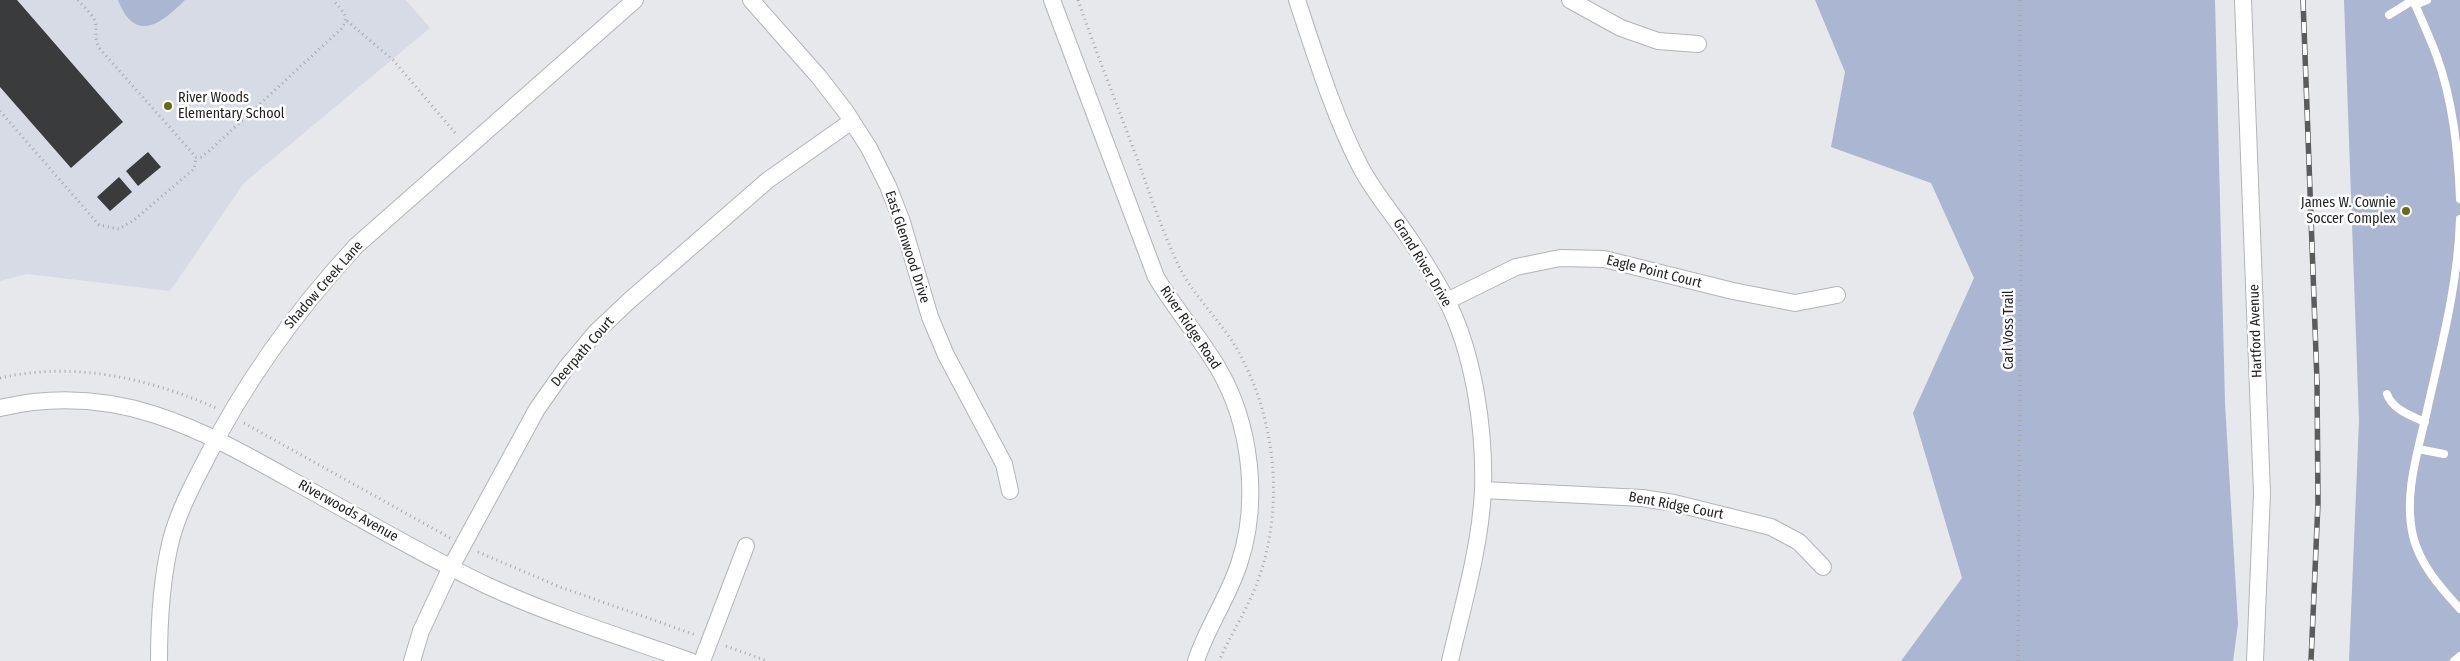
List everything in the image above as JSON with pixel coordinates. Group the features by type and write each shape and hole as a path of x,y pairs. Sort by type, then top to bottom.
{"street":[{"name":"Shadow Creek Lane","path":"159,661 160,600 171,538 182,506 216,438 285,330 319,286 356,246 467,146 635,0"},
{"name":"East Glenwood Drive","path":"752,0 819,77 852,121 888,186 902,222 930,317 946,355 1004,464 1010,491"},
{"name":"River Ridge Road","path":"1052,0 1156,277 1172,304 1203,344 1220,370 1234,401 1243,432 1249,466 1250,498 1247,530 1240,562 1229,592 1196,661"},
{"name":"Grand River Drive","path":"1297,0 1324,78 1360,166 1415,246 1447,301 1462,342 1476,397 1482,436 1483,490 1474,557 1450,661"},
{"path":"1570,0 1621,28 1658,41 1698,44"},
{"name":"Hartford Avenue","path":"2243,0 2262,493 2255,661"},
{"name":"Deerpath Court","path":"412,661 421,631 450,567 537,409 566,368 596,332 768,180 852,121"},
{"name":"Eagle Point Court","path":"1447,301 1516,267 1560,258 1604,259 1733,291 1795,303 1837,295"},
{"name":"Riverwoods Avenue","path":"0,408 49,401 87,401 123,406 160,415 216,438 450,567 545,610 690,661"},
{"name":"Bent Ridge Court","path":"1483,490 1642,498 1674,503 1771,527 1799,542 1823,567"},
{"path":"702,661 746,546"}],"lane":[{"path":"2389,15 2414,2 2427,0"},
{"path":"2414,2 2437,55 2450,103 2458,153 2460,199"},
{"path":"2460,219 2459,259 2418,449 2409,504 2414,538 2426,567 2460,609"},
{"path":"2387,394 2389,400 2404,412 2425,422"},
{"path":"2418,449 2444,454"},
{"path":"2454,661 2460,656"}],"path":[{"path":"78,0 94,19 96,27 94,36 100,49 196,157"},
{"path":"333,0 345,13 347,21 393,60 467,146"},
{"name":"Carl Voss Trail","path":"2018,661 2021,236 2020,0"},
{"path":"196,157 201,157 208,152 312,57 347,21"},
{"path":"0,111 99,225 119,229 134,220 194,168 196,157"},
{"path":"0,378 59,371 115,375 176,391 219,409"},
{"path":"239,420 452,539"},
{"path":"475,551 560,587 700,636"},
{"path":"719,643 767,661"}],"shaded area":[{"name":"River Woods Elementary School","path":"0,0 406,0 430,28 244,183 170,291 27,274 0,281"},
{"path":"118,0 185,0 158,22 149,26 140,26 132,22 125,14"},
{"path":"1815,0 2215,0 2225,403 2238,624 2233,661 1901,661 1962,578 1913,413 1974,278 1931,183 1831,147 1845,72"},
{"name":"James W. Cownie Soccer Complex","path":"2344,0 2460,0 2460,661 2349,661 2359,421"}],"building":[{"path":"0,0 17,0 123,122 71,168 0,87"},
{"path":"148,152 161,167 138,186 126,171"},
{"path":"119,177 132,192 110,211 97,197"}],"railway":[{"path":"2303,0 2317,381 2318,503 2311,661"}],"place":[{"name":"River Woods Elementary School","path":"168,106"},
{"name":"James W. Cownie Soccer Complex","path":"2406,211"}]}
